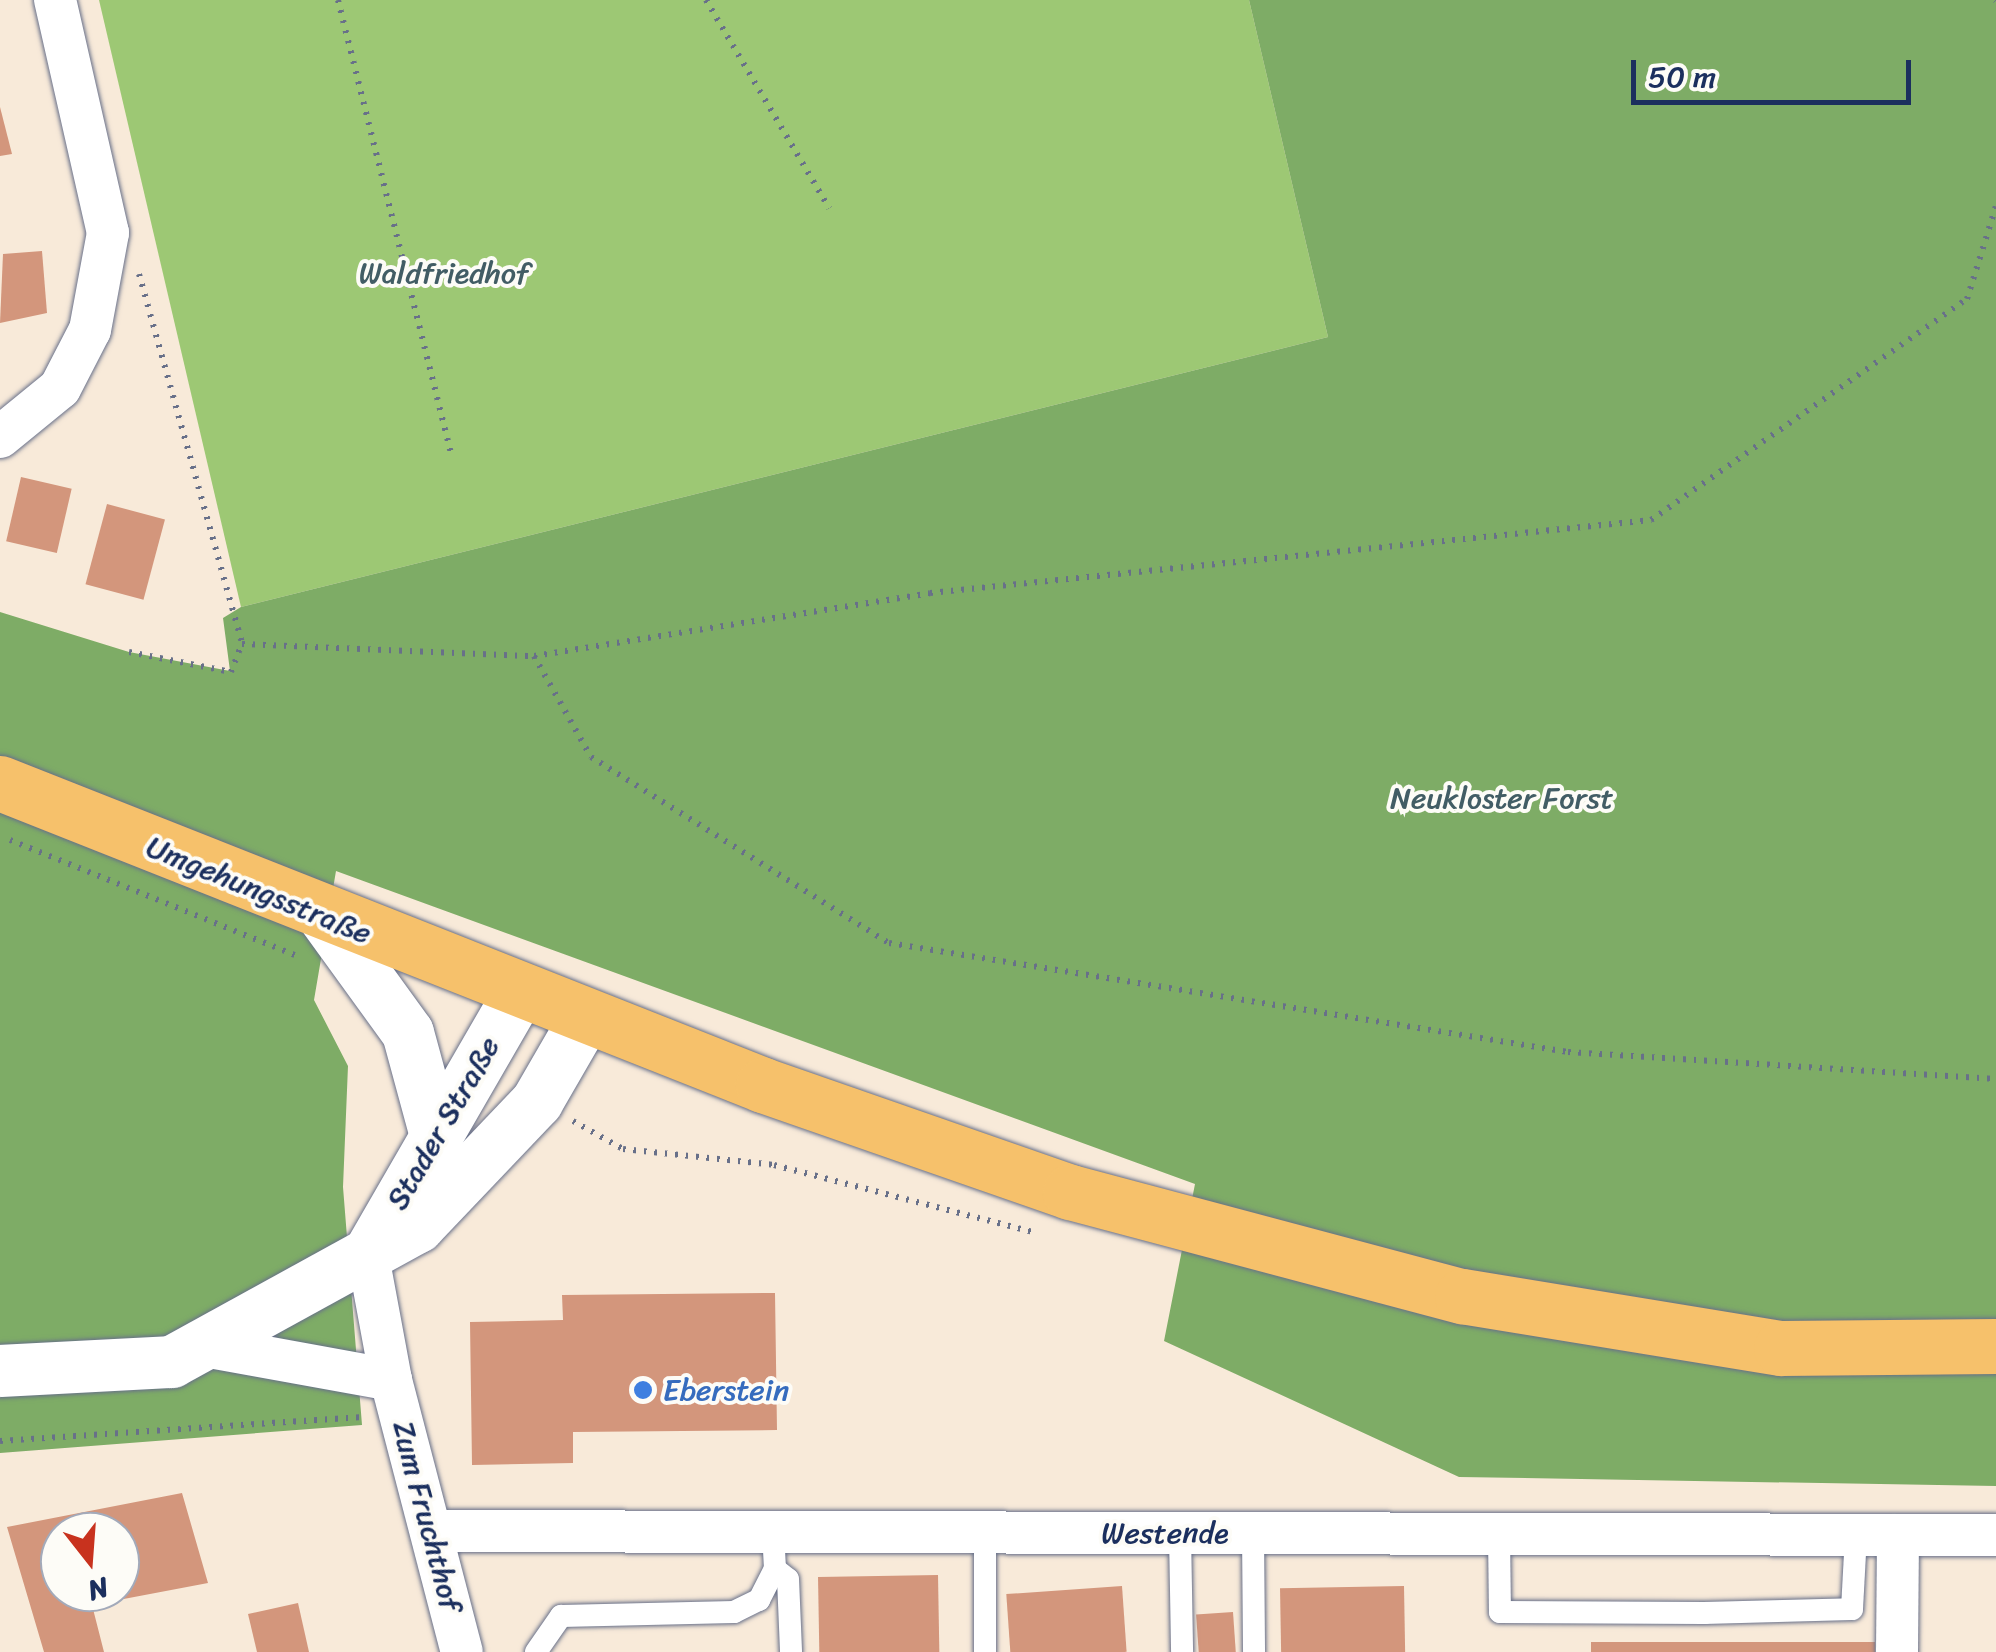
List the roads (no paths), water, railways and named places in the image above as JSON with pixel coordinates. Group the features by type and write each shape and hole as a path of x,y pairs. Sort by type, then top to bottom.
{"main road":[{"name":"Umgehungsstraße","path":"0,783 318,939 520,992 1020,1176 1462,1296 1782,1348 1996,1346"}],"street":[{"path":"0,436 60,388 90,330 108,232 55,0"},
{"path":"318,939 408,1033 436,1136"},
{"name":"Stader Straße","path":"368,1256 520,992"},
{"name":"Stader Straße","path":"0,1371 138,1368 210,1347 418,1228 472,1178 548,1086 586,1017"},
{"name":"Zum Fruchthof","path":"368,1256 396,1398 462,1652"},
{"name":"Zum Fruchthof","path":"210,1347 396,1398"},
{"name":"Westende","path":"432,1531 774,1550 985,1532 1996,1535"},
{"path":"1877,1535 1897,1652"}],"lane":[{"path":"985,1532 986,1652"},
{"path":"1180,1533 1182,1652"},
{"path":"1253,1534 1254,1652"},
{"path":"1500,1534 1500,1612 1704,1613 1852,1609 1877,1535"},
{"path":"536,1652 560,1616 734,1612 760,1600 774,1550"},
{"path":"774,1550 788,1579 791,1652"}],"place":[{"name":"Eberstein","path":"643,1390"}],"park label":[{"name":"Waldfriedhof","path":"444,273"},
{"name":"Neukloster Forst","path":"1502,798"}]}
